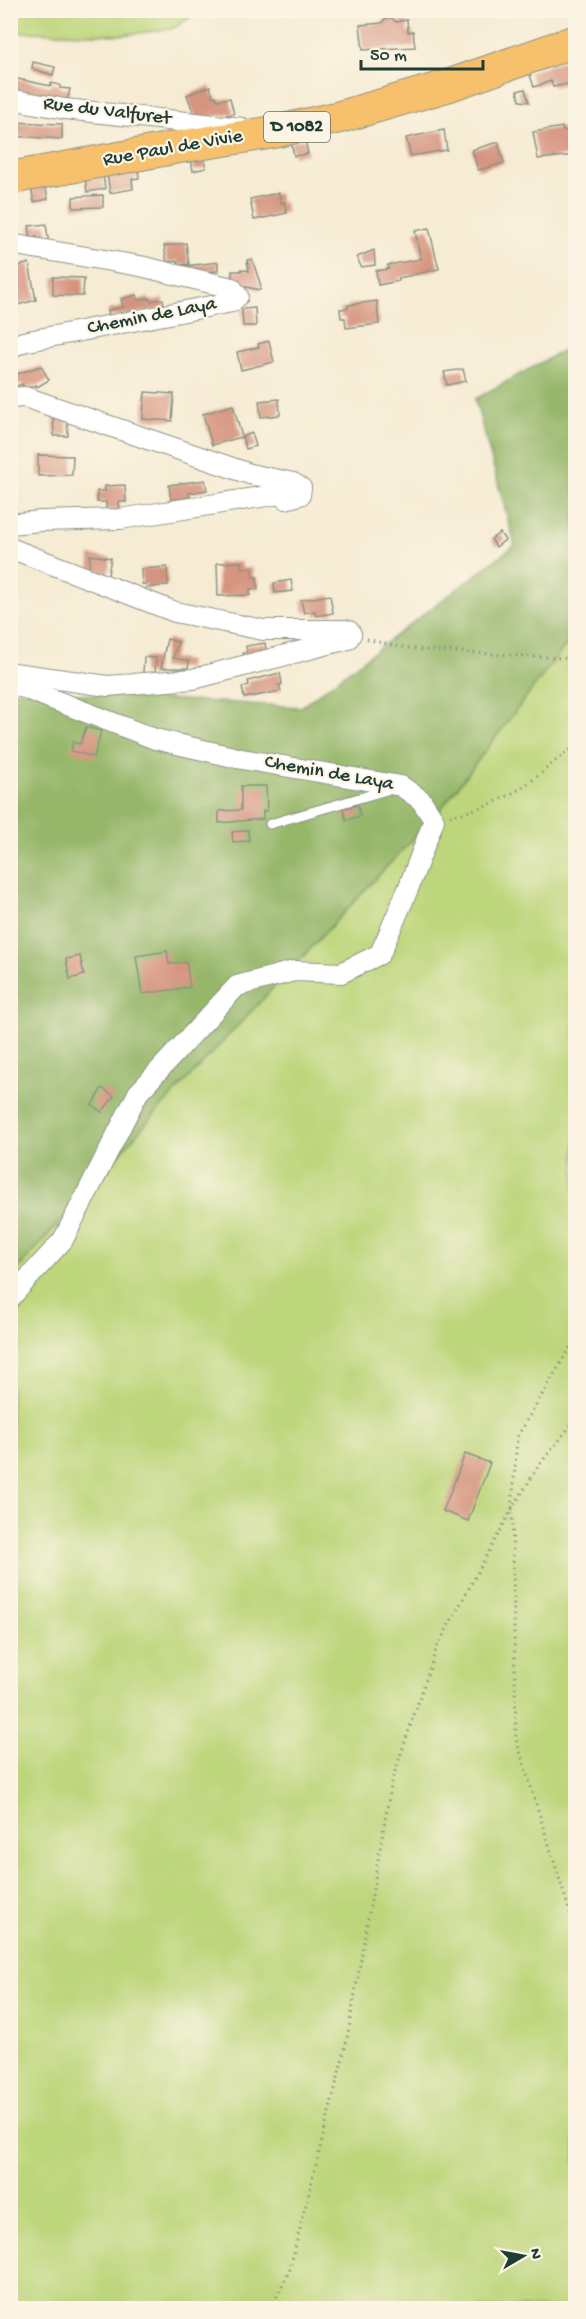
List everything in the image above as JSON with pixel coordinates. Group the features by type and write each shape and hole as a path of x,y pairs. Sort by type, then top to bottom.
{"main road":[{"name":"Rue Paul de Vivie","path":"10,178 274,132 397,102 576,41"}],"street":[{"name":"Rue du Valfuret","path":"10,99 65,109 274,132"},
{"name":"Chemin de Laya","path":"10,244 140,266 232,288 238,296 232,302 23,342 10,348"},
{"path":"10,398 26,397 250,474 292,483 301,488 300,495 286,499 280,494 120,519 10,524"},
{"path":"10,548 176,612 263,630 345,630 351,634"},
{"name":"Chemin de Laya","path":"351,634 348,639 275,660 193,679 108,686 14,673 10,678 14,684 155,739 242,759 401,786 421,800 434,820"},
{"path":"10,1298 63,1240 138,1093 237,986 294,971 341,973 380,954 434,820"}],"lane":[{"path":"270,824 401,786"}],"path":[{"path":"79,10 84,12 135,10"},
{"path":"351,634 394,646 424,650 576,659"},
{"path":"434,820 497,802 534,779 576,747"},
{"path":"576,1337 517,1437 512,1509 516,1739 576,1932"},
{"path":"271,2308 289,2272 346,2045 392,1780 437,1647 512,1509 539,1465 576,1419"}],"green space":[{"path":"10,11 200,11 172,29 121,35 26,32 11,34"},
{"path":"575,344 575,633 440,810 150,1119 11,1277 11,690 301,707 515,545 475,399"},
{"path":"575,633 575,2308 11,2308 11,1277 150,1119 440,810"}],"building":[{"path":"392,18 396,22 407,20 408,32 413,31 415,47 363,50 360,25 382,23 385,19"},
{"path":"576,56 576,82 553,87 551,81 534,87 529,72"},
{"path":"33,62 55,67 53,75 32,69"},
{"path":"13,78 51,86 51,83 60,85 60,88 70,89 67,102 10,92"},
{"path":"210,86 213,97 216,96 217,100 230,98 234,114 196,119 187,95"},
{"path":"525,89 529,102 520,101 517,91"},
{"path":"10,122 62,124 62,139 10,136"},
{"path":"562,127 563,131 576,129 576,155 538,159 533,132"},
{"path":"444,130 447,150 411,156 406,138"},
{"path":"305,139 308,154 294,156 291,142"},
{"path":"498,142 504,163 478,170 472,150"},
{"path":"204,157 206,168 193,171 191,159"},
{"path":"138,169 139,178 132,179 133,189 110,193 107,174"},
{"path":"103,174 105,189 87,192 85,178"},
{"path":"45,184 48,199 34,202 31,187"},
{"path":"279,193 281,203 284,202 287,213 254,220 250,199"},
{"path":"103,195 103,207 73,208 73,197"},
{"path":"46,224 49,245 38,244 37,237 31,238 29,226"},
{"path":"429,228 439,269 378,285 376,271 389,269 388,265 421,259 415,231"},
{"path":"186,243 189,264 179,265 178,261 167,262 164,246"},
{"path":"374,250 375,265 361,267 357,257"},
{"path":"252,259 261,286 260,290 237,285 239,280 232,279 232,271 241,271 241,269 249,271 247,260"},
{"path":"218,262 218,271 187,273 186,266"},
{"path":"29,263 36,300 17,305 10,269"},
{"path":"53,277 84,278 83,296 53,295"},
{"path":"137,295 138,300 163,299 165,309 109,317 108,310 123,307 121,299"},
{"path":"377,301 379,324 346,328 345,318 341,318 340,309 348,308 348,305"},
{"path":"255,308 256,326 243,326 242,309"},
{"path":"269,341 274,362 241,370 237,352 259,347 258,344"},
{"path":"41,366 49,380 37,387 36,385 25,389 22,384 12,388 10,380 15,378 14,375"},
{"path":"463,369 466,381 447,385 444,372"},
{"path":"145,392 174,394 172,421 143,419"},
{"path":"279,399 280,415 261,417 259,401"},
{"path":"233,405 242,437 212,445 203,414"},
{"path":"53,416 67,416 68,436 54,436"},
{"path":"252,433 256,446 246,449 242,437"},
{"path":"38,455 73,456 72,475 38,476"},
{"path":"205,480 207,490 189,493 190,497 171,500 169,485"},
{"path":"125,485 126,502 119,502 120,509 106,510 106,502 97,502 97,491 105,491 105,486"},
{"path":"500,533 505,540 496,547 491,539"},
{"path":"90,555 111,558 107,580 89,573"},
{"path":"241,562 242,568 252,568 253,577 257,577 258,589 250,589 250,595 218,596 217,563"},
{"path":"167,567 168,585 146,588 146,584 142,584 141,569"},
{"path":"291,580 293,591 275,593 274,583"},
{"path":"330,595 333,613 316,616 315,611 304,613 301,600"},
{"path":"167,639 178,642 173,658 189,661 188,668 161,668"},
{"path":"265,643 267,655 244,659 243,653 247,652 246,646"},
{"path":"144,657 156,658 155,674 143,673"},
{"path":"280,673 281,691 244,698 242,687 249,685 248,681"},
{"path":"86,727 101,731 94,757 71,751 73,742 80,744"},
{"path":"241,786 266,786 267,811 263,811 263,819 219,823 219,811 241,810"},
{"path":"358,805 360,816 346,820 343,808"},
{"path":"248,830 249,841 233,842 232,832"},
{"path":"167,951 169,964 186,962 190,987 142,994 136,956"},
{"path":"80,956 84,975 70,979 66,959"},
{"path":"102,1088 114,1096 102,1112 92,1105"},
{"path":"465,1454 490,1463 468,1521 443,1511"}]}
